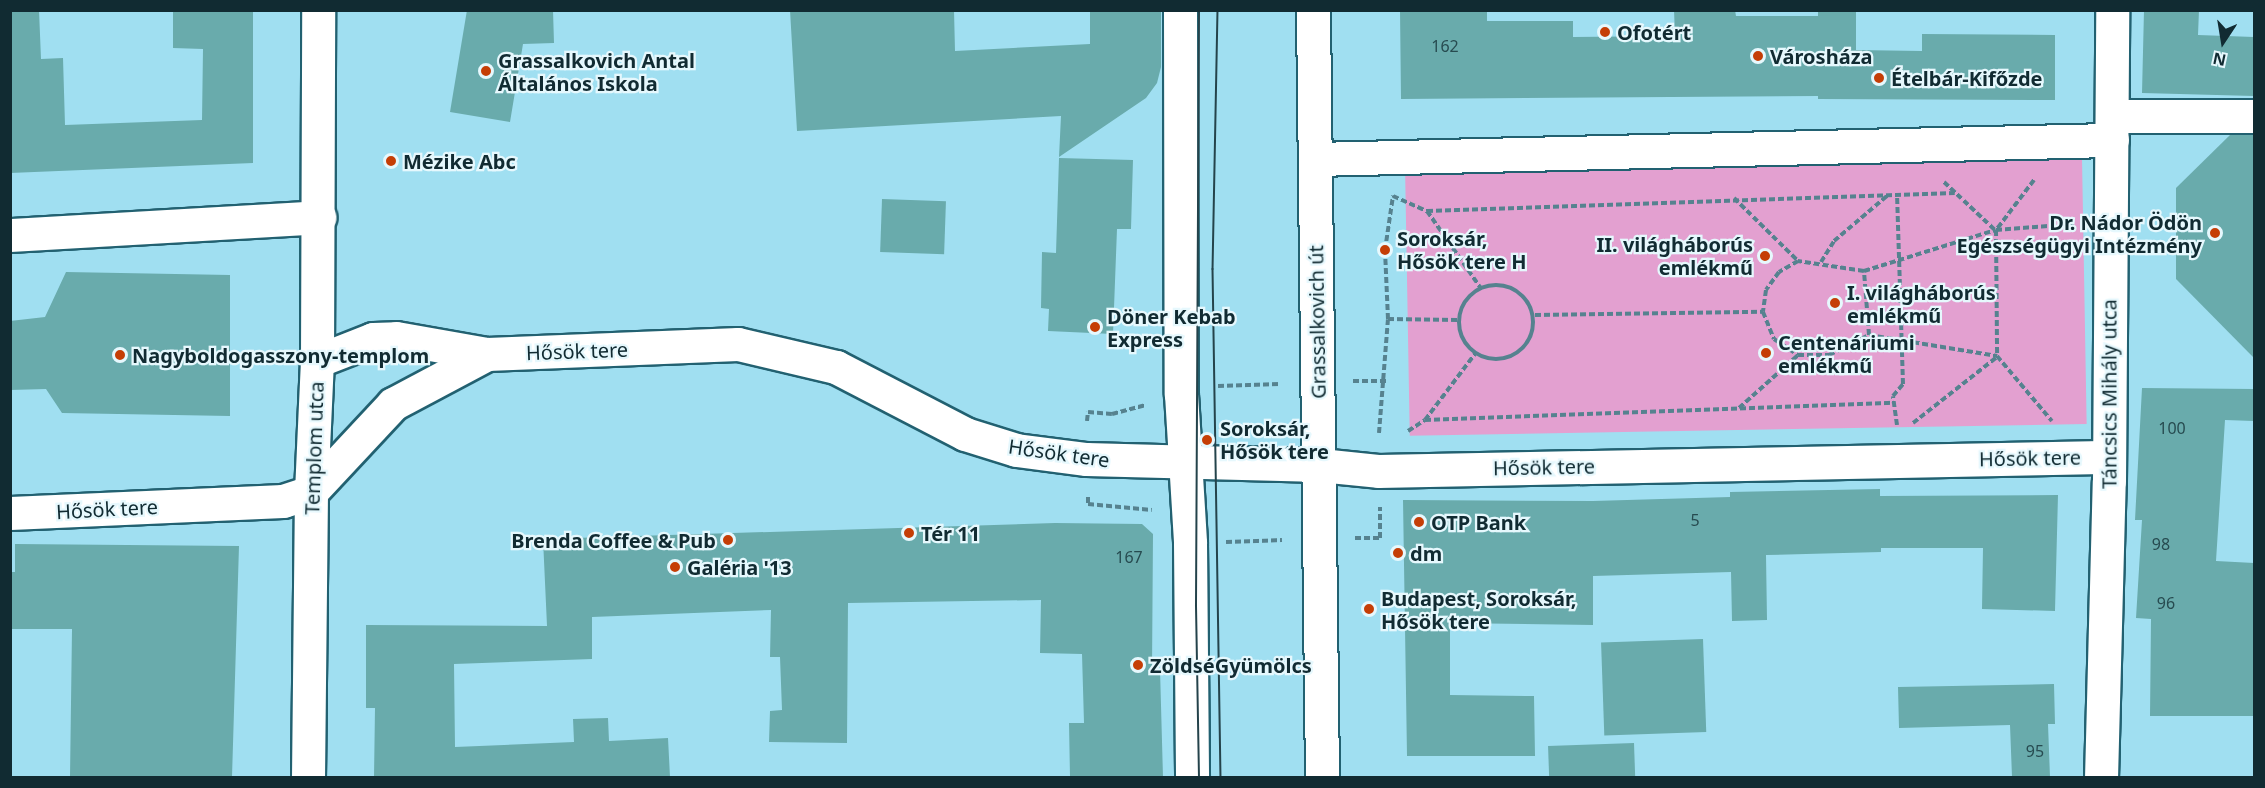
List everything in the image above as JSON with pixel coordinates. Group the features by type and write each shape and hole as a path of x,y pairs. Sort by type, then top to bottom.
{"street":[{"name":"Templom utca","path":"308,777 311,492 317,361 319,217 318,10"},
{"path":"1180,10 1185,463 1190,543 1192,777"},
{"name":"Grassalkovich út","path":"1313,10 1322,777"},
{"name":"Táncsics Mihály utca","path":"2101,777 2109,457 2112,10"},
{"path":"1315,159 2064,141 2112,128 2254,116"},
{"path":"10,234 319,217"},
{"path":"317,361 373,339 396,338 487,354"},
{"name":"Hősök tere","path":"10,513 283,501 311,492 393,404 487,354 738,344 836,367 965,434 1016,450 1086,459 1320,465 1377,461 2109,457"}],"path":[{"path":"2058,428 1997,356 1996,230 2064,141"},
{"path":"1907,144 1955,193 1996,230"},
{"path":"1377,461 1388,319 1384,250 1393,196 1427,211 1734,198 1955,193"},
{"path":"1897,194 1903,384 1893,396 1899,435"},
{"path":"1821,261 1834,241 1889,195"},
{"path":"1734,198 1798,261"},
{"path":"1427,211 1480,287"},
{"path":"1997,356 1869,334 1829,355 1798,355 1774,339 1763,312 1766,290 1779,272 1798,261 1821,261 1864,271 1996,230 2111,221"},
{"path":"1864,271 1869,334"},
{"path":"1503,284 1524,295 1534,315 1528,344 1504,360 1475,354 1462,339 1458,320 1464,300 1480,287 1503,284"},
{"path":"1534,315 1763,312"},
{"path":"1388,319 1458,320"},
{"path":"1377,461 1425,420 1475,354"},
{"path":"1739,408 1798,355"},
{"path":"1908,428 1997,356"},
{"path":"1425,420 1894,403"}],"shaded area":[{"path":"2082,158 2087,424 1410,436 1405,170"}],"building":[{"path":"10,10 39,10 41,59 63,58 65,125 202,120 203,49 173,48 173,10 253,10 253,163 10,173"},
{"path":"467,10 553,10 554,43 523,44 510,122 450,112"},
{"path":"790,10 954,10 955,51 1090,44 1090,10 1161,10 1161,67 1157,83 1146,98 1059,157 1061,116 797,131"},
{"path":"1400,10 1487,10 1487,21 1573,21 1573,37 1675,36 1674,10 1735,10 1736,16 1818,16 1818,10 1856,10 1856,50 1922,51 1922,34 2055,35 2055,100 1818,99 1818,96 1401,99"},
{"path":"2144,10 2199,10 2198,35 2254,37 2254,96 2142,93"},
{"name":"Dr. Nádor Ödön Egészségügyi Intézmény","path":"2230,135 2254,135 2254,358 2176,279 2176,188"},
{"path":"1059,158 1133,160 1131,229 1117,229 1113,334 1048,331 1049,309 1041,308 1042,252 1056,253"},
{"path":"882,199 946,201 944,254 880,252"},
{"name":"Nagyboldogasszony-templom","path":"66,272 230,275 230,416 62,413 46,389 10,390 10,321 45,317"},
{"path":"2142,388 2254,389 2254,421 2225,420 2216,561 2254,563 2254,716 2150,716 2151,619 2136,618 2142,520 2135,520"},
{"path":"1880,489 1880,496 2058,495 2055,611 1982,609 1983,548 1881,548 1881,552 1766,555 1767,620 1732,621 1731,572 1593,576 1593,625 1450,623 1450,695 1534,696 1535,756 1407,756 1403,500 1593,501 1730,497 1730,492"},
{"path":"1055,523 1142,524 1153,534 1152,669 1160,669 1163,777 1070,777 1069,723 1084,723 1082,654 1040,653 1041,600 848,603 847,743 769,742 770,711 782,710 780,657 770,657 771,610 592,617 592,659 454,664 455,747 574,742 573,719 608,718 609,741 668,738 670,777 374,777 375,708 366,708 366,625 547,626 543,539"},
{"path":"15,544 239,546 232,777 70,777 72,629 10,629 10,572 15,572"},
{"path":"1703,639 1706,732 1604,736 1601,643"},
{"path":"2054,684 2055,724 2048,724 2050,777 2012,777 2010,725 1899,728 1898,687"},
{"path":"1634,743 1635,777 1549,778 1548,746"}],"tram line":[{"path":"1199,10 1196,605 1199,778"},
{"path":"1218,10 1213,269 1221,778"}],"place":[{"name":"Ofotért","path":"1605,32"},
{"name":"Városháza","path":"1758,56"},
{"name":"Grassalkovich Antal Általános Iskola","path":"486,71"},
{"name":"Ételbár-Kifőzde","path":"1879,78"},
{"name":"Mézike Abc","path":"391,161"},
{"name":"Dr. Nádor Ödön Egészségügyi Intézmény","path":"2215,233"},
{"name":"Soroksár, Hősök tere H","path":"1385,250"},
{"name":"II. világháborús emlékmű","path":"1765,256"},
{"name":"I. világháborús emlékmű","path":"1835,303"},
{"name":"Döner Kebab Express","path":"1095,327"},
{"name":"Centenáriumi emlékmű","path":"1766,353"},
{"name":"Nagyboldogasszony-templom","path":"120,355"},
{"name":"Soroksár, Hősök tere","path":"1207,440"},
{"name":"OTP Bank","path":"1419,522"},
{"name":"Tér 11","path":"909,533"},
{"name":"Brenda Coffee & Pub","path":"728,540"},
{"name":"dm","path":"1398,553"},
{"name":"Galéria '13","path":"675,567"},
{"name":"Budapest, Soroksár, Hősök tere","path":"1369,609"},
{"name":"ZöldséGyümölcs","path":"1138,665"}]}
